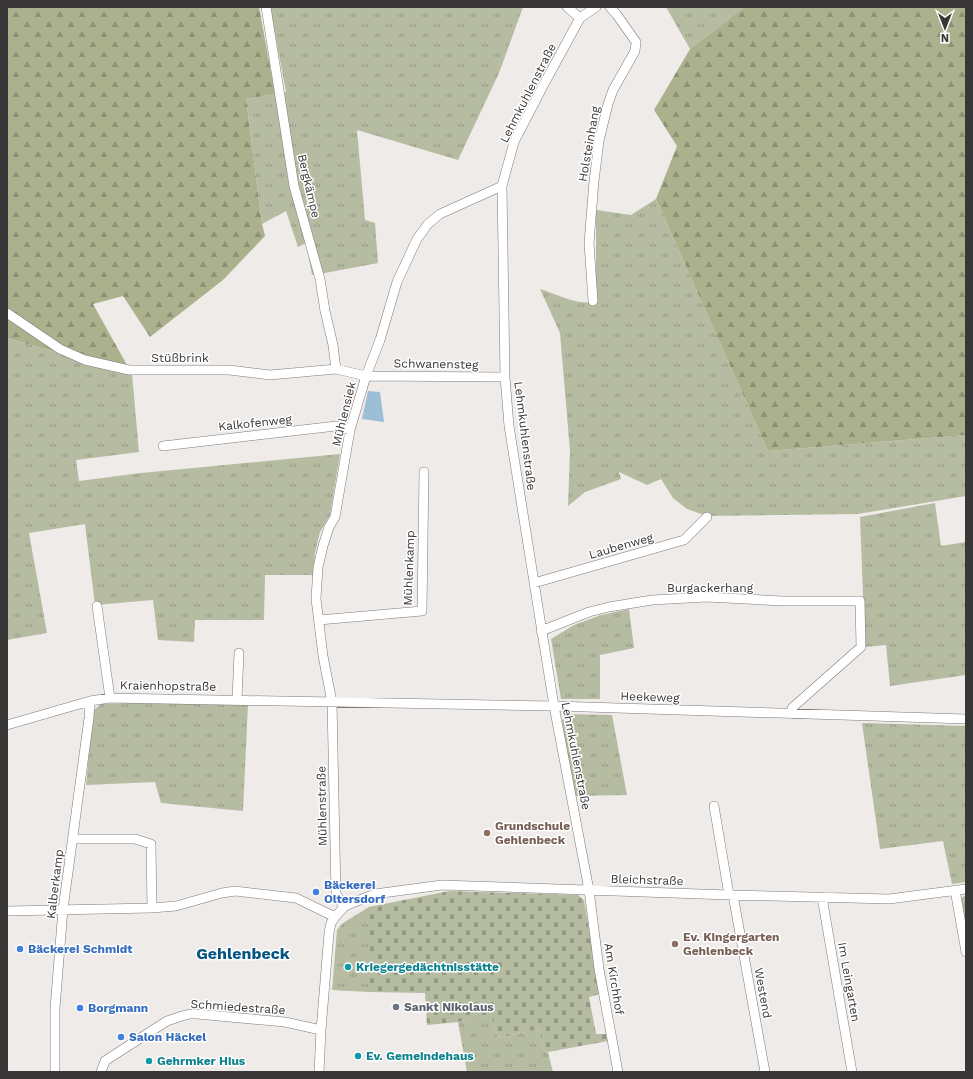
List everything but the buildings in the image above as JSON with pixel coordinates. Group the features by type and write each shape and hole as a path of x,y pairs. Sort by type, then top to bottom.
{"street":[{"name":"Bergkämpe","path":"266,7 294,186 320,279 325,311 333,345 336,369"},
{"path":"567,7 580,18"},
{"name":"Lehmkuhlenstraße","path":"589,890 554,706 509,426 505,377 502,186 514,142 580,18 596,7"},
{"name":"Holsteinhang","path":"593,301 589,243 599,141 613,90 635,51 636,42 610,7"},
{"name":"Mühlensiek","path":"332,702 323,656 316,599 318,567 329,527 335,516 350,430 366,376 380,340 397,282 417,239 428,224 440,214 502,186"},
{"name":"Stüßbrink","path":"7,313 60,349 84,360 129,370 229,370 270,375 336,369 366,376"},
{"name":"Schwanensteg","path":"366,376 505,377"},
{"name":"Kalkofenweg","path":"163,446 336,426 350,430"},
{"name":"Mühlenkamp","path":"319,620 422,611 424,472"},
{"name":"Laubenweg","path":"534,583 684,540 707,517"},
{"name":"Burgackerhang","path":"542,631 589,612 652,600 707,597 784,602 860,601 861,647 792,708 792,714"},
{"path":"97,606 110,698"},
{"path":"238,653 238,699"},
{"name":"Kraienhopstraße","path":"7,725 90,701 110,698 238,699 332,702"},
{"name":"Kalberkamp","path":"55,1072 55,1008 62,909 90,718 90,701"},
{"name":"Heekeweg","path":"332,702 554,706 966,719"},
{"name":"Mühlenstraße","path":"332,702 336,894 344,907"},
{"name":"Westend","path":"714,806 765,1072"},
{"path":"73,839 135,839 151,844 152,908"},
{"name":"Bleichstraße","path":"335,917 344,907 375,894 442,885 889,899 966,889"},
{"name":"Am Kirchhof","path":"589,890 600,969 618,1072"},
{"path":"955,890 966,952"},
{"path":"7,911 152,908 176,906 222,893 235,891 296,898 335,917 331,923 329,933 319,1072"},
{"name":"Im Leingarten","path":"822,897 852,1072"},
{"name":"Schmiedestraße","path":"101,1072 105,1061 167,1021 182,1016 197,1014 285,1022 321,1030"}],"green space":[{"path":"7,7 259,7 275,94 246,99 262,224 265,236 223,280 150,337 123,296 93,304 132,374 7,338"},
{"path":"270,7 523,7 499,73 458,160 357,130 365,220 375,223 378,263 312,275 306,243 298,247 286,211 262,224 246,99 286,92"},
{"path":"666,7 744,7 690,49"},
{"path":"744,7 966,7 966,435 768,451 656,199 677,146 654,110 690,49"},
{"path":"656,199 768,451 966,435 966,496 858,514 707,516 687,509 673,498 661,479 647,485 619,472 621,479 585,492 568,506 570,451 560,333 540,289 575,301 589,303 596,302 596,210 631,215"},
{"path":"7,338 132,374 139,452 76,460 79,481 141,473 340,454 330,515 320,532 315,553 313,575 265,575 264,620 195,620 194,642 158,640 153,600 95,605 85,524 29,533 47,633 7,640"},
{"path":"935,503 941,546 966,542 966,675 890,686 886,645 865,647 860,517"},
{"path":"629,609 634,648 600,655 600,699 561,699 551,639 574,625 601,615"},
{"path":"101,704 248,704 243,811 161,803 155,782 86,785 93,711"},
{"path":"565,714 612,715 627,795 574,796 562,721"},
{"path":"862,723 966,726 966,882 952,884 943,841 880,849"},
{"path":"449,891 578,895 584,900 600,994 589,997 596,1034 607,1034 608,1041 548,1052 544,1050 539,1029 498,1038 491,1015 458,1022 427,1025 425,993 369,992 369,907"},
{"path":"966,895 966,927 961,898"},
{"path":"369,907 369,992 332,990 337,930 343,923"},
{"path":"491,1014 498,1038 539,1029 544,1050 548,1052 553,1072 467,1072 458,1022"}],"water":[{"path":"368,391 380,392 384,422 362,419"}],"place":[{"name":"Grundschule Gehlenbeck","path":"487,833"},
{"name":"Bäckerei Oltersdorf","path":"316,892"},
{"name":"Ev. Kingergarten Gehlenbeck","path":"675,944"},
{"name":"Bäckerei Schmidt","path":"20,949"},
{"name":"Kriegergedächtnisstätte","path":"348,967"},
{"name":"Sankt Nikolaus","path":"396,1007"},
{"name":"Borgmann","path":"80,1008"},
{"name":"Salon Häckel","path":"121,1037"},
{"name":"Ev. Gemeindehaus","path":"358,1056"},
{"name":"Gehrmker Hius","path":"149,1061"}],"district":[{"name":"Gehlenbeck","path":"243,953"}]}
